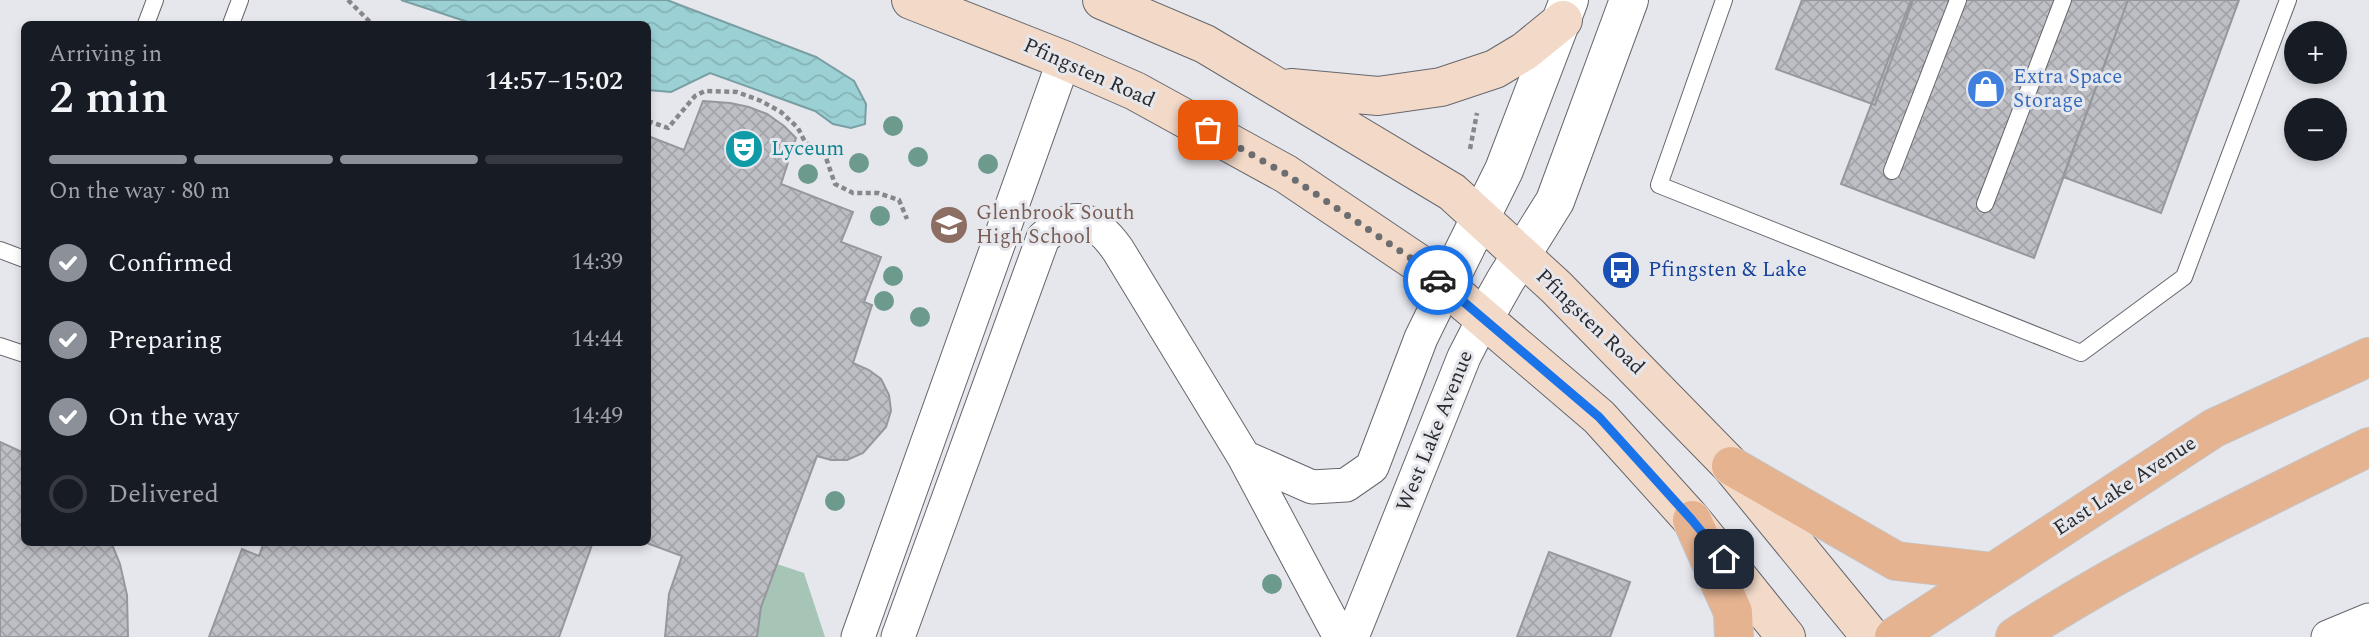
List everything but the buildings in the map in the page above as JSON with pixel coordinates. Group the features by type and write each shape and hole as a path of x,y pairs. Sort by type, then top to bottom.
{"main road":[{"name":"Pfingsten Road","path":"911,0 1135,91 1286,174 1421,265 1599,417 1692,520 1786,637"},
{"name":"Pfingsten Road","path":"1102,0 1205,44 1281,87 1452,192 1635,365 1731,467 1871,637"},
{"path":"1281,87 1378,96 1441,87 1494,69 1525,51 1566,10"},
{"name":"East Lake Avenue","path":"1894,637 2214,428 2369,357"},
{"path":"2015,637 2077,596 2369,447"},
{"path":"1731,467 1896,561 1993,572"},
{"path":"1692,520 1733,612 1734,637"}],"street":[{"name":"West Lake Avenue","path":"1352,637 1464,357 1483,320 1555,201 1629,0"},
{"path":"1244,457 1312,487 1346,485 1372,467 1421,338 1504,170 1566,10"},
{"path":"858,637 1064,60"},
{"path":"898,637 1044,238 1059,224 1076,220 1093,224 1107,234 1244,457 1340,637"},
{"path":"2328,637 2369,620"}],"lane":[{"path":"147,21 155,0"},
{"path":"232,21 240,0"},
{"path":"1724,0 1660,185 2081,353 2184,277 2288,0"},
{"path":"1892,171 1958,0"},
{"path":"1984,204 2063,0"},
{"path":"0,250 21,258"},
{"path":"0,346 21,354"}],"path":[{"path":"348,0 369,21"},
{"path":"651,122 668,128 695,96 705,91 737,92 761,101 781,112 798,128 805,142 826,158 835,184 853,193 878,193 899,200 907,219"},
{"path":"1470,149 1478,106"}],"green space":[{"path":"777,564 804,573 825,637 757,637 761,607"}],"water":[{"path":"401,0 667,0 816,57 854,81 866,104 865,124 851,128 833,124 815,111 710,73 671,92 651,90 651,21 465,21"}],"way so far":[{"path":"1208,130 1286,174 1421,265 1438,280"}],"place":[{"name":"Extra Space Storage","path":"1986,89"},
{"name":"Lyceum","path":"744,149"},
{"name":"Glenbrook South High School","path":"949,225"},
{"name":"Pfingsten & Lake","path":"1621,270"}],"route":[{"path":"1438,280 1599,417 1724,559"}]}
